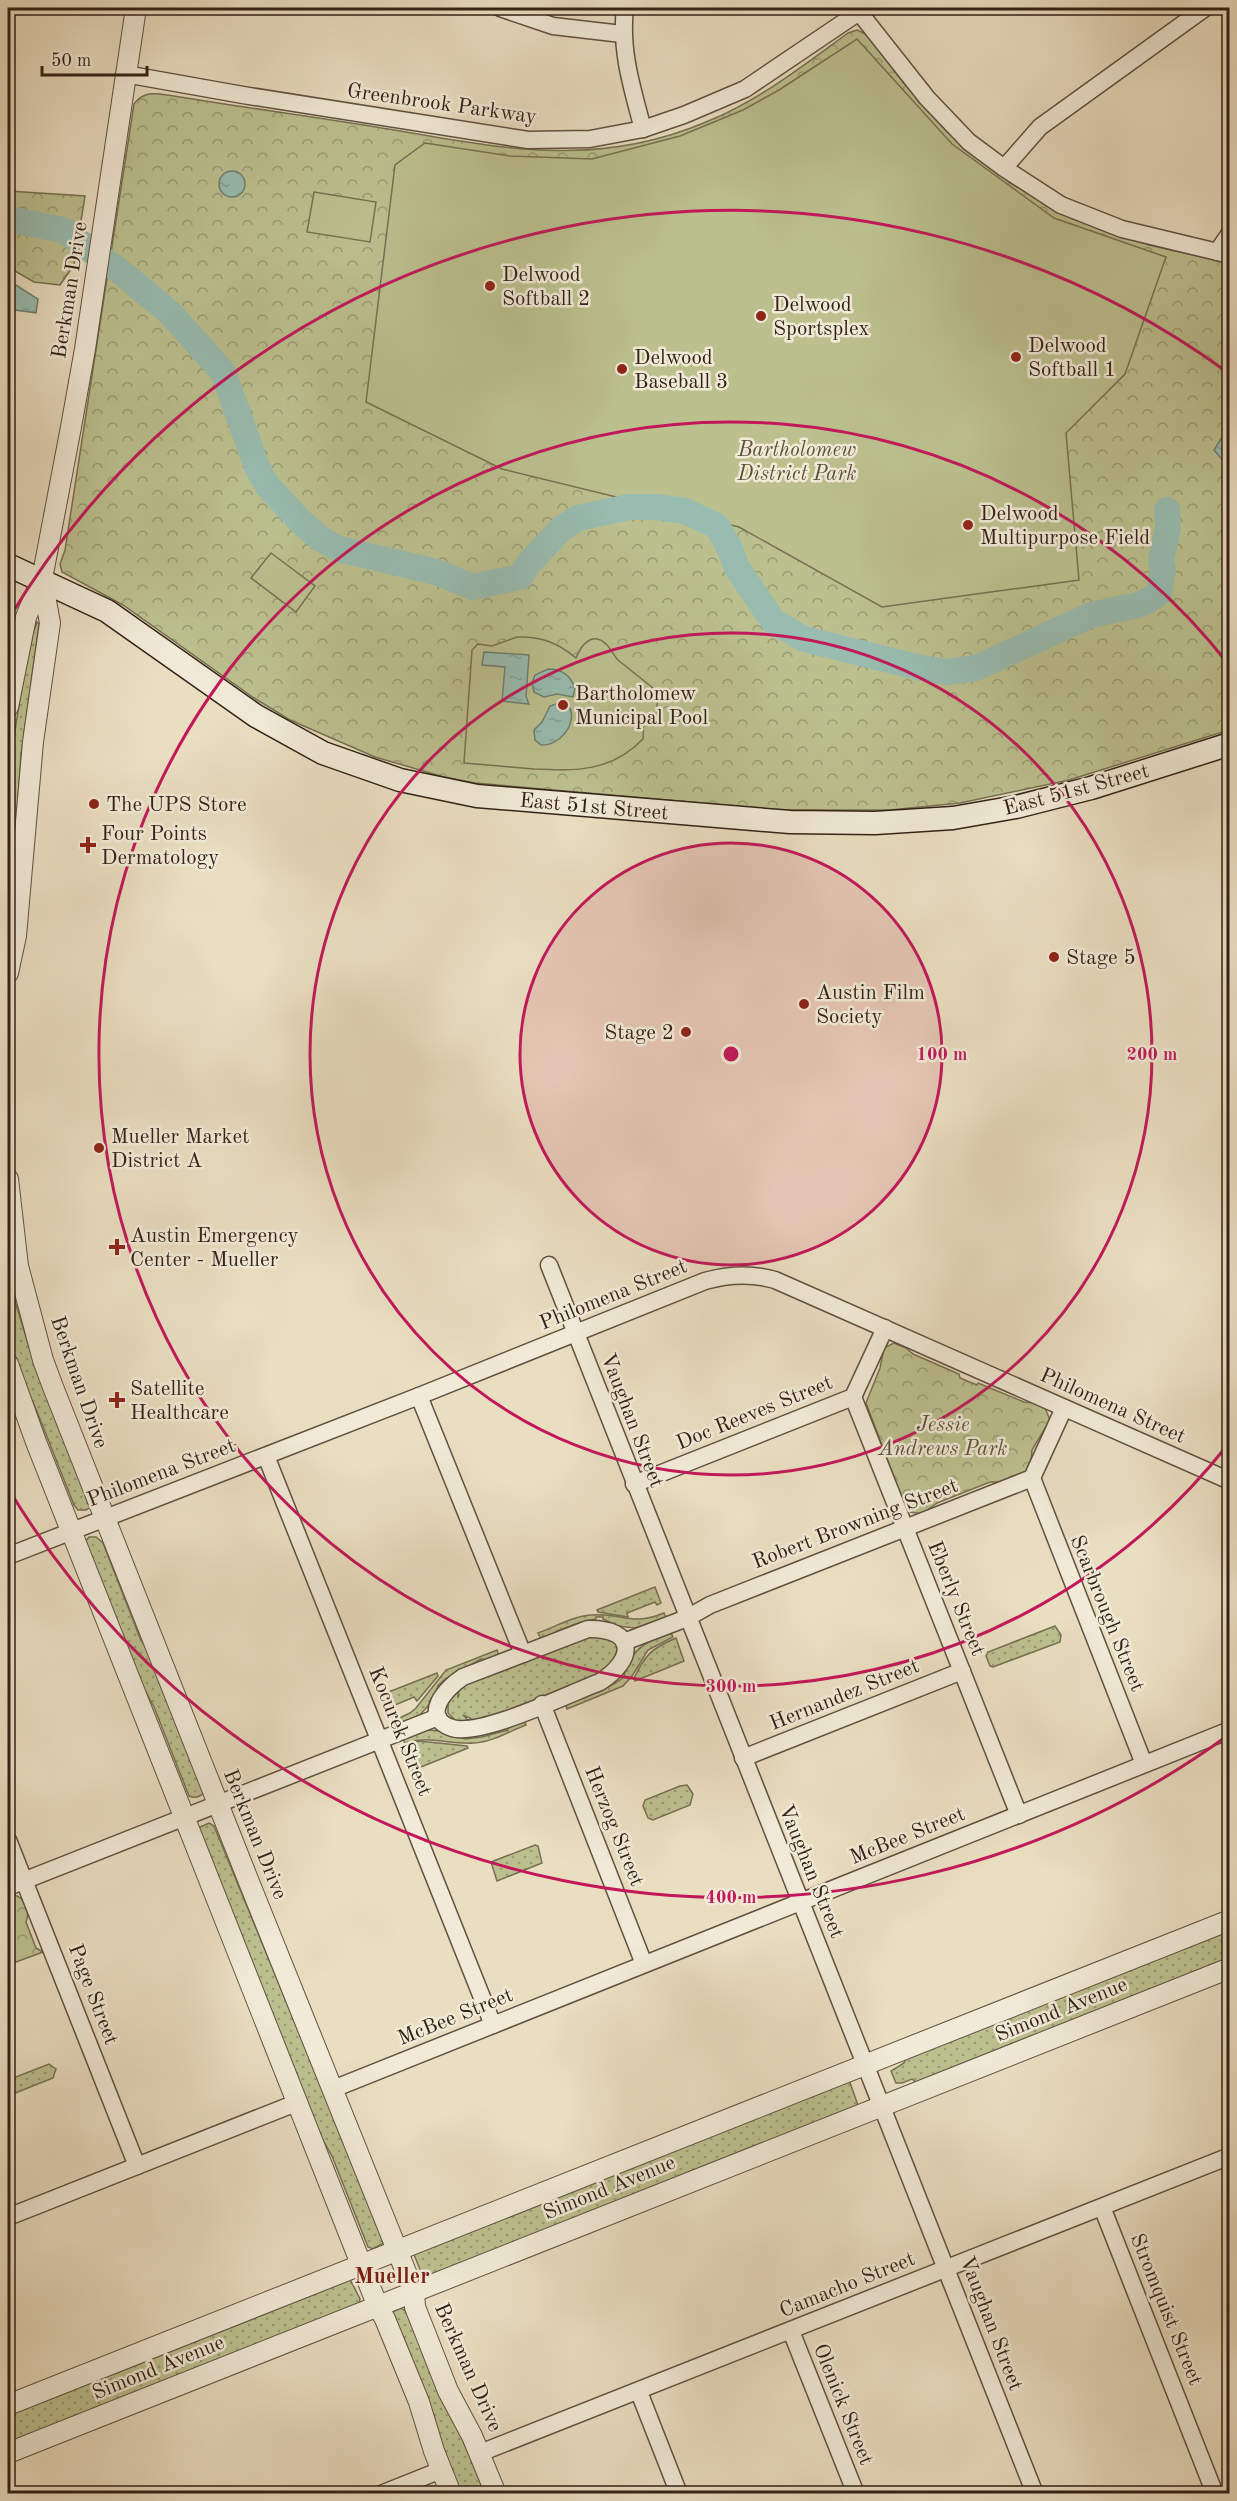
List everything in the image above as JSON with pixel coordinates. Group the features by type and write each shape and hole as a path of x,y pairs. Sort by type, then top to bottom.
{"main road":[{"name":"East 51st Street","path":"8,565 106,611 256,716 323,753 400,780 477,796 790,822 875,822 953,818 1016,807 1091,788 1230,744"}],"street":[{"name":"Berkman Drive","path":"8,707 26,617 42,579 85,349 136,8"},
{"path":"500,8 553,26 622,34"},
{"path":"625,8 622,34 630,82 643,129"},
{"path":"1004,168 1040,128 1205,8"},
{"name":"Greenbrook Parkway","path":"125,74 243,96 528,140 590,139 643,129 684,115 745,89 862,10"},
{"path":"862,10 927,98 969,142 1060,205 1122,229 1223,254 1230,233"},
{"name":"Berkman Drive","path":"8,973 16,936 33,742 50,623 42,579"},
{"name":"Berkman Drive","path":"8,1179 11,1239 44,1360 218,1804 398,2250 414,2292 415,2307 448,2391 480,2453 496,2493"},
{"name":"Vaughan Street","path":"549,1265 1035,2493"},
{"name":"Philomena Street","path":"8,1556 419,1396 705,1281 722,1276 743,1274 775,1280 1230,1480"},
{"name":"Doc Reeves Street","path":"634,1484 853,1397 885,1328"},
{"path":"8,1364 296,2103 378,2307 386,2319 416,2394 451,2493"},
{"path":"419,1396 523,1654"},
{"name":"Eberly Street","path":"853,1397 1019,1815"},
{"path":"1032,1478 1064,1408"},
{"name":"Kocurek Street","path":"266,1456 493,2025"},
{"name":"Robert Browning Street","path":"624,1642 687,1618 710,1605 1032,1478"},
{"name":"Scarbrough Street","path":"1032,1478 1144,1764"},
{"path":"588,1629 614,1632 624,1642 626,1653 621,1665 600,1682 475,1729 453,1728 444,1724 438,1717 437,1707 440,1699 449,1687 464,1677 588,1629"},
{"name":"Hernandez Street","path":"743,1758 962,1671"},
{"name":"Herzog Street","path":"542,1704 645,1964"},
{"path":"8,1887 438,1717"},
{"name":"McBee Street","path":"333,2089 1230,1730"},
{"name":"Page Street","path":"8,1840 137,2166"},
{"name":"Simond Avenue","path":"8,2405 1230,1920"},
{"name":"Simond Avenue","path":"8,2453 1230,1968"},
{"path":"8,2217 296,2103"},
{"name":"Camacho Street","path":"480,2453 639,2392 1230,2156"},
{"name":"Stromquist Street","path":"1102,2207 1215,2493"},
{"name":"Olenick Street","path":"791,2331 856,2493"},
{"path":"639,2392 680,2493"},
{"path":"381,2493 441,2470"}],"green space":[{"name":"Bartholomew District Park","path":"857,30 868,35 903,82 947,132 1010,183 1073,219 1149,245 1229,263 1229,730 1069,780 960,803 890,810 782,810 475,783 444,777 375,757 290,720 254,698 123,605 62,572 60,564 65,550 134,104 138,99 147,94 163,94 502,147 582,150 622,146 664,137 706,122 744,104 797,70 848,33"},
{"name":"Delwood Sportsplex","path":"857,39 952,144 1054,218 1166,257 1125,374 1066,433 1079,580 882,607 739,527 502,469 366,402 395,165 425,143 510,156 592,159 680,136 743,110 779,90"},
{"path":"8,191 85,196 74,265 60,285 34,282 8,267"},
{"path":"314,192 376,202 370,242 307,232"},
{"path":"271,553 315,586 296,612 251,578"},
{"path":"37,622 39,624 21,755 8,939 8,775 28,648"},
{"name":"Bartholomew Municipal Pool","path":"517,637 549,642 563,648 576,658 588,641 597,639 602,641 618,660 658,692 656,718 644,717 643,739 631,750 606,764 579,769 534,769 464,763 472,650 478,644 492,646"},
{"path":"8,1278 33,1360 91,1507 86,1510 78,1510 74,1505 36,1409 10,1353"},
{"name":"Jessie Andrews Park","path":"894,1343 959,1374 960,1378 1045,1408 1050,1420 1032,1450 1031,1463 1027,1471 1001,1482 990,1482 937,1503 922,1514 910,1512 905,1506 866,1403 880,1368 884,1348"},
{"path":"89,1537 96,1537 103,1543 140,1638 154,1661 205,1792 200,1796 189,1796 154,1707 130,1663 85,1542"},
{"path":"655,1587 661,1603 657,1605 655,1602 627,1613 628,1617 597,1610"},
{"path":"664,1613 666,1618 635,1628 618,1626 603,1617 596,1617 596,1619 557,1631 542,1641 538,1633 584,1616 611,1615 643,1619"},
{"path":"1055,1626 1061,1635 1060,1642 993,1667 990,1666 986,1656 988,1652"},
{"path":"671,1633 673,1637 648,1650 623,1686 567,1709 564,1701 597,1692 619,1681 625,1676 634,1654 642,1646"},
{"path":"589,1635 610,1637 618,1647 618,1654 614,1661 599,1675 482,1721 472,1723 470,1718 463,1715 471,1723 455,1720 448,1713 448,1700 458,1689 458,1698 459,1688 466,1683"},
{"path":"676,1638 684,1661 635,1681 638,1670 650,1653"},
{"path":"497,1650 500,1658 483,1661 481,1659 445,1679 438,1686 434,1699 420,1715 397,1725 395,1720 416,1708 446,1670"},
{"path":"437,1673 438,1676 417,1701 414,1697 388,1708 387,1712 381,1695"},
{"path":"523,1717 526,1725 481,1742 423,1740 405,1743 403,1739 427,1730 444,1731 465,1739 482,1737 508,1730 508,1727"},
{"path":"419,1741 467,1746 468,1748 411,1771 401,1747"},
{"path":"687,1785 693,1794 690,1805 653,1820 648,1818 643,1806 645,1800"},
{"path":"209,1823 214,1826 385,2242 373,2249 368,2247 332,2156 312,2121 198,1828"},
{"path":"535,1845 538,1846 542,1863 497,1881 491,1862"},
{"path":"15,1895 25,1903 28,1914 26,1922 36,1948 43,1952 8,1965 8,1896"},
{"path":"1229,1926 1229,1961 919,2085 912,2079 896,2083 891,2071 904,2063 907,2054"},
{"path":"49,2064 56,2069 53,2078 8,2096 8,2080"},
{"path":"848,2077 859,2108 424,2279 423,2277 413,2252"},
{"path":"350,2279 360,2299 359,2305 8,2447 8,2411"},
{"path":"401,2308 407,2312 443,2400 461,2434 486,2493 460,2493 392,2312"}],"water":[{"path":"232,171 241,175 245,184 241,193 232,197 223,193 219,184 223,175"},
{"path":"8,280 38,299 36,313 8,309"},
{"path":"1229,426 1229,462 1226,464 1214,450"},
{"path":"484,652 529,655 526,696 529,704 502,701 505,667 482,665"},
{"path":"548,669 557,670 568,676 575,688 573,697 557,694 544,697 534,692 532,683 535,675"},
{"path":"559,703 570,708 572,715 569,727 554,742 541,745 535,740 534,730 542,722 550,706"}],"waterway":[{"path":"8,219 63,230 121,272 170,313 223,372 257,467 267,485 301,522 321,539 339,549 436,572 473,587 520,577 530,562 561,529 578,518 629,507 656,507 685,511 717,526 730,549 737,568 773,621 804,639 921,668 947,672 976,668 1091,615 1138,605 1159,593 1163,569 1161,560 1168,529 1167,510"}],"place":[{"name":"Delwood Softball 2","path":"490,286"},
{"name":"Delwood Sportsplex","path":"761,316"},
{"name":"Delwood Softball 1","path":"1016,357"},
{"name":"Delwood Baseball 3","path":"622,369"},
{"name":"Delwood Multipurpose Field","path":"968,525"},
{"name":"Bartholomew Municipal Pool","path":"563,705"},
{"name":"The UPS Store","path":"94,804"},
{"name":"Four Points Dermatology","path":"88,845"},
{"name":"Stage 5","path":"1054,957"},
{"name":"Austin Film Society","path":"804,1004"},
{"name":"Stage 2","path":"686,1032"},
{"name":"Mueller Market District A","path":"99,1148"},
{"name":"Austin Emergency Center - Mueller","path":"117,1247"},
{"name":"Satellite Healthcare","path":"117,1400"}],"district":[{"name":"Mueller","path":"392,2275"}]}
